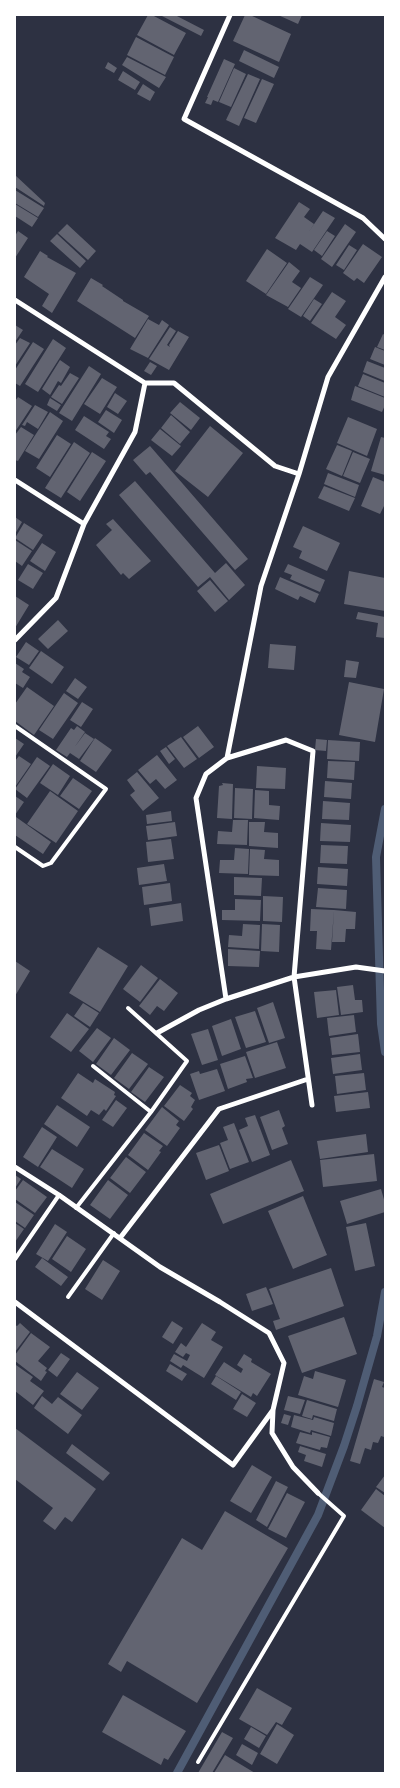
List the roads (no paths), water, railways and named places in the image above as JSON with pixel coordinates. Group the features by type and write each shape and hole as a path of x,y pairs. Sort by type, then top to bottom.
{"street":[{"path":"230,15 184,119 363,218 385,239"},
{"path":"227,758 261,586 299,474 328,377 385,277"},
{"path":"15,300 146,383 174,382 275,466 299,474"},
{"path":"15,640 56,598 84,524 135,432 146,383"},
{"path":"15,480 84,524"},
{"path":"226,998 196,798 206,774 227,758 286,740 313,751 294,976 312,1106"},
{"path":"157,1034 199,1010 226,998 294,976 356,967 385,971"},
{"path":"120,1238 219,1109 308,1079"},
{"path":"15,1166 59,1195 160,1268 220,1302 269,1333 284,1363 273,1410 272,1433 293,1467 318,1493"},
{"path":"15,1302 233,1465 273,1410"}],"lane":[{"path":"15,726 106,789 51,863 43,866 15,847"},
{"path":"76,1208 151,1112 187,1061 128,1008"},
{"path":"93,1066 151,1112"},
{"path":"15,1259 59,1195"},
{"path":"68,1297 114,1234"},
{"path":"198,1762 344,1516 318,1493"}],"waterway":[{"path":"385,809 376,857 381,1024 385,1052"},
{"path":"177,1773 318,1515 357,1406 377,1336 385,1292"}]}
